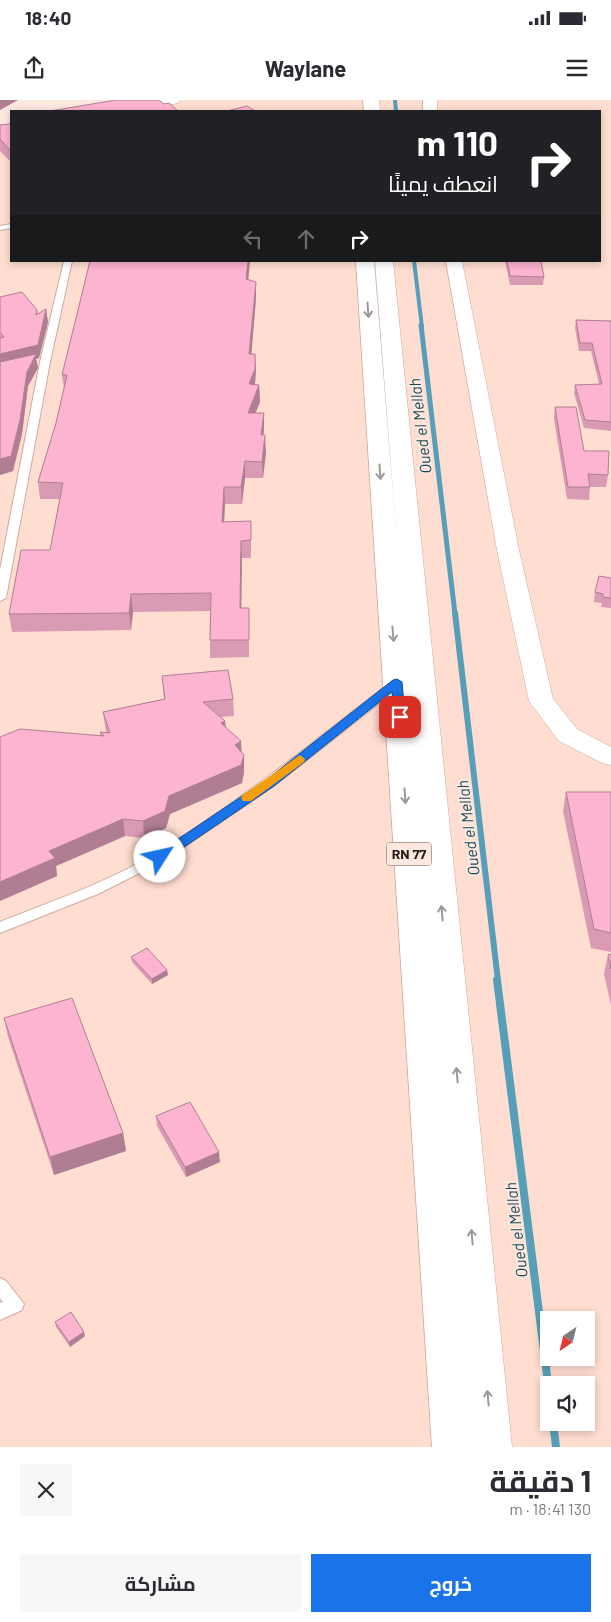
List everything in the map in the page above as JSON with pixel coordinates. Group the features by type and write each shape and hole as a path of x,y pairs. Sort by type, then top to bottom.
{"main road":[{"name":"RN 77","path":"364,262 397,682 452,1447"},
{"name":"RN 77","path":"384,262 432,812 492,1447"}],"street":[{"path":"126,110 173,100"},
{"path":"454,262 508,550 541,701 568,735 611,757"}],"lane":[{"path":"0,598 41,363 68,262"},
{"path":"0,928 93,890 160,857 270,783 397,682"},
{"path":"0,1286 16,1304 0,1312"}],"shaded area":[{"path":"188,100 611,100 611,1447 0,1447 0,137 10,135 10,262 601,262 601,110 136,110"}],"building":[{"path":"116,100 159,100 164,104 169,103 177,110 56,110"},
{"path":"247,106 253,110 231,110"},
{"path":"10,124 10,150 0,139 0,125"},
{"path":"90,262 248,262 246,279 256,282 249,354 255,354 255,369 249,384 259,385 248,413 264,413 261,435 265,435 262,462 245,461 241,487 224,487 222,522 251,521 251,540 241,541 240,608 249,608 249,640 210,640 211,593 131,594 129,613 9,614 21,550 50,550 63,483 38,482 56,423 67,375 62,375"},
{"path":"507,262 541,262 544,277 510,276"},
{"path":"22,292 37,310 36,315 46,309 38,345 0,354 0,338 4,337 0,332 0,297"},
{"path":"576,320 611,321 611,422 585,420 575,385 602,384 592,343 580,343"},
{"path":"36,354 27,372 20,420 11,456 0,459 0,362"},
{"path":"555,407 576,407 584,451 609,451 608,475 588,474 590,487 568,487"},
{"path":"599,576 611,578 611,598 603,597 603,594 595,592"},
{"path":"228,670 233,699 203,702 225,721 221,723 241,741 235,745 244,755 241,765 169,796 165,811 143,821 123,819 49,851 55,858 0,882 0,737 20,729 104,736 100,732 110,733 103,712 165,699 162,676"},
{"path":"566,792 611,792 611,933 594,929"},
{"path":"147,948 167,970 152,979 131,957"},
{"path":"611,954 611,969 608,955"},
{"path":"72,998 123,1133 50,1157 4,1018"},
{"path":"190,1102 219,1152 185,1167 156,1116"},
{"path":"71,1312 84,1332 69,1342 55,1322"}],"waterway":[{"name":"Oued el Mellah","path":"395,100 396,110"},
{"name":"Oued el Mellah","path":"414,262 422,327"},
{"name":"Oued el Mellah","path":"421,325 455,614"},
{"name":"Oued el Mellah","path":"455,613 498,981"},
{"name":"Oued el Mellah","path":"497,980 547,1376"},
{"name":"Oued el Mellah","path":"554,1431 556,1447"}],"slow traffic":[{"path":"247,798 270,783 300,759"}],"route":[{"path":"160,857 270,783 397,682 400,717"}]}
